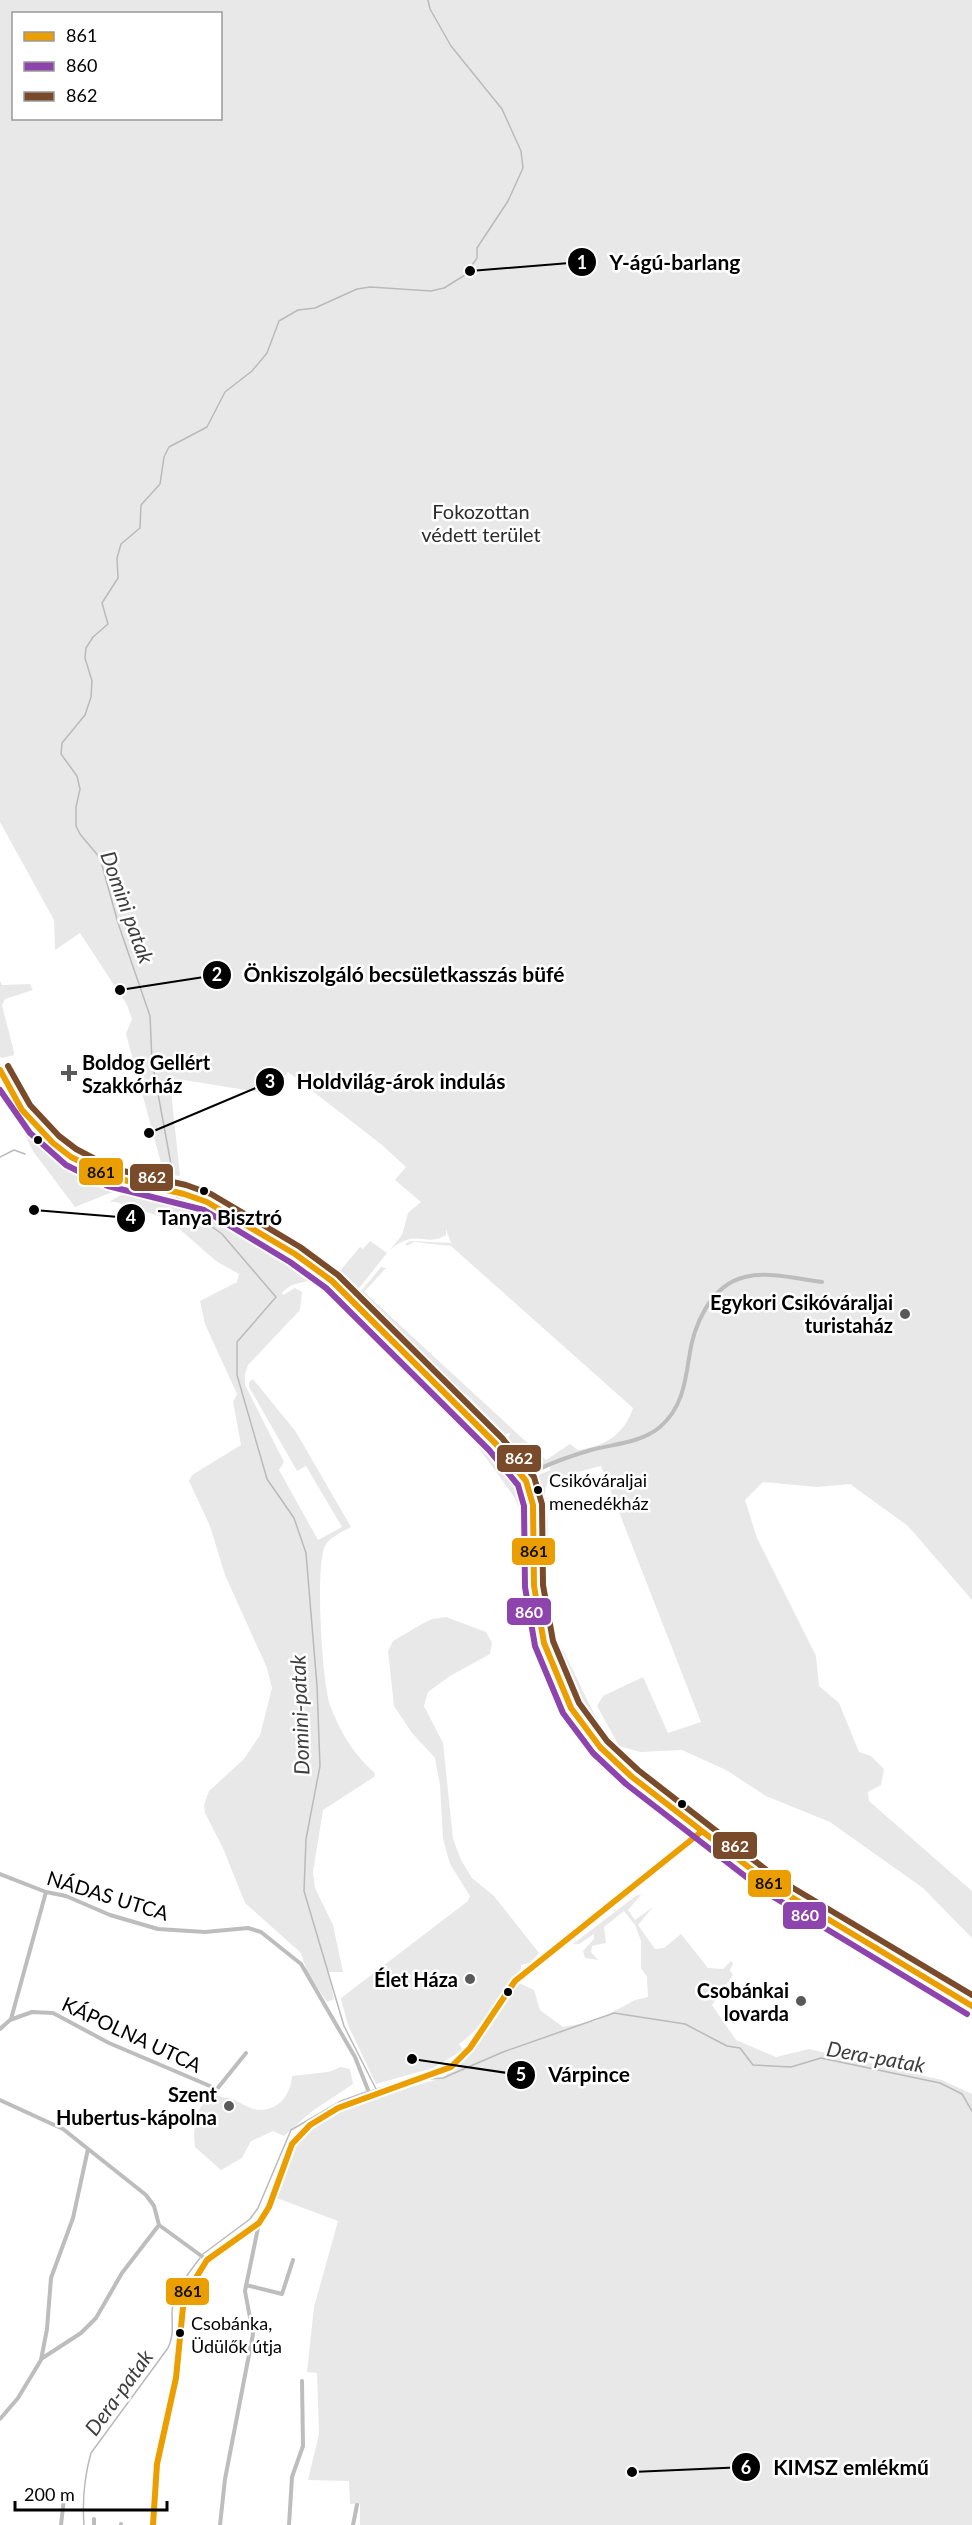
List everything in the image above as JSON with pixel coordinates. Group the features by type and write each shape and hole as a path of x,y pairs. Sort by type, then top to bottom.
{"main road":[{"path":"0,1070 15,1101 33,1125 77,1162 115,1179 184,1194 213,1204 325,1275 496,1444 524,1477 533,1505 534,1586 538,1620 547,1654 560,1686 585,1728 617,1764 701,1832 792,1899 972,2006"},
{"path":"153,2525 154,2484 179,2359 182,2302 206,2259 260,2223 269,2207 292,2143 323,2117 370,2094 414,2083 452,2067 470,2048 515,1981 701,1832"}],"street":[{"path":"524,1477 557,1460 646,1436 664,1424 675,1410 683,1393 691,1343 700,1319 711,1302 732,1282 747,1276 768,1276 822,1282"},
{"name":"NÁDAS UTCA","path":"0,1874 46,1892 66,1896 110,1915 158,1929 205,1932 248,1928 261,1932 301,1964 355,2057 370,2094"},
{"path":"10,2020 46,1892"},
{"name":"KÁPOLNA UTCA","path":"0,2030 10,2020 32,2012 53,2013 132,2054 220,2088 246,2053"},
{"path":"0,2100 52,2122 146,2194 154,2206 159,2225 206,2259"},
{"path":"0,2419 18,2398 41,2360 46,2342 51,2278 73,2218 88,2150"},
{"path":"220,2525 225,2479 253,2334 246,2285 260,2223"},
{"path":"41,2360 81,2333 96,2318 122,2273 159,2225"},
{"path":"246,2285 282,2294 293,2260"},
{"path":"289,2525 292,2476 303,2446 302,2381"},
{"path":"61,2525 64,2498"},
{"path":"353,2525 357,2505"},
{"path":"94,2519 94,2525"}],"green space":[{"name":"Fokozottan védett terület","path":"0,0 972,0 972,1600 908,1526 850,1484 817,1487 763,1482 745,1500 757,1538 816,1656 819,1686 839,1703 859,1752 871,1756 884,1769 881,1785 868,1792 869,1801 972,1891 972,1938 923,1888 830,1822 766,1796 726,1770 682,1750 640,1752 619,1746 597,1706 603,1696 643,1677 668,1733 701,1722 601,1466 551,1479 547,1484 545,1489 548,1535 545,1602 551,1629 598,1721 624,1759 620,1760 604,1742 576,1702 564,1680 546,1634 540,1585 542,1546 540,1507 531,1482 532,1478 550,1470 550,1464 528,1475 503,1445 511,1433 505,1434 466,1394 463,1396 496,1428 500,1437 496,1439 356,1297 381,1267 386,1268 364,1292 546,1460 570,1444 578,1450 597,1446 612,1438 624,1425 633,1408 451,1246 414,1242 406,1246 406,1243 411,1241 451,1243 446,1229 446,1235 439,1238 407,1240 390,1250 402,1235 408,1213 421,1202 395,1180 406,1167 382,1145 288,1072 269,1094 184,1080 171,1091 180,1176 164,1174 126,1034 132,1019 127,1005 80,933 55,950 54,920 0,822"},
{"path":"0,981 2,985 30,984 33,990 5,999 2,1005 14,1052 14,1055 3,1058 0,1057"},
{"path":"27,1122 44,1149 46,1147 86,1173 125,1187 75,1207 33,1151 19,1123"},
{"path":"133,1188 188,1199 208,1207 231,1220 253,1238 313,1272 307,1281 292,1285 282,1292 283,1295 295,1288 302,1292 300,1310 248,1365 245,1385 284,1462 279,1470 318,1540 342,1527 306,1466 297,1471 249,1387 249,1382 253,1379 296,1432 351,1527 330,1540 325,1546 322,1557 320,1599 324,1674 330,1705 338,1724 354,1751 375,1773 374,1777 323,1810 313,1872 315,1888 333,1925 343,1972 328,1972 334,1999 327,2002 308,1974 301,1953 245,1903 223,1848 205,1813 204,1805 209,1791 244,1759 260,1735 272,1688 267,1668 225,1575 210,1526 189,1481 192,1475 241,1445 233,1402 237,1394 205,1324 200,1301 237,1282 239,1274 216,1261 168,1219 116,1202 109,1202"},
{"path":"370,1241 387,1253 360,1287 350,1294 335,1277 360,1247 363,1249"},
{"path":"319,1277 324,1278 512,1467 526,1494 532,1543 525,1546 525,1522 515,1498 463,1426 360,1321 314,1282"},
{"path":"446,1617 486,1632 492,1643 490,1654 450,1676 428,1692 424,1706 443,1743 453,1839 461,1860 472,1878 494,1896 539,1953 530,1963 521,1965 521,1970 477,2028 459,2044 463,2050 433,2068 376,2084 348,2025 341,1998 468,1901 470,1896 450,1864 443,1839 440,1785 435,1758 412,1733 394,1706 388,1651 393,1641 422,1624 432,1619"},
{"path":"637,1895 641,1895 628,1910 635,1920 653,1907 638,1925 655,1949 664,1948 681,1934 708,1968 723,1969 731,1961 733,1964 730,1970 733,1975 712,2005 736,2040 776,2057 809,2049 942,2080 972,2094 972,2525 360,2525 360,2504 350,2504 349,2481 308,2480 319,2434 317,2373 307,2372 314,2307 338,2221 274,2197 298,2139 341,2109 379,2095 443,2078 463,2060 519,1983 534,1990 540,2010 563,2027 596,2021 635,2000 648,1997 647,1977 641,1968 641,1941 635,1925 624,1911 604,1927 606,1943 592,1946 591,1952 598,1960 585,1958 583,1951 594,1939 594,1934 579,1944 573,1944"},
{"path":"341,2067 350,2069 353,2084 311,2112 284,2136 273,2131 251,2141 242,2158 221,2170 195,2147 194,2132 199,2110 212,2092 253,2109 267,2109 279,2104 287,2094 292,2076 328,2072"}],"waterway":[{"name":"Domini patak","path":"175,1186 152,1061 150,1016 118,923 100,858 76,826 76,807 80,789 77,776 61,754 62,743 85,715 91,697 92,681 85,658 86,648 93,637 108,624 102,603 118,578 117,558 121,544 140,528 141,505 160,484 164,457 169,447 207,427 225,392 252,371 267,353 279,321 298,310 315,308 357,289 370,287 431,291 444,288 465,275 477,258 477,248 508,201 523,168 521,151 502,109 451,46 430,9 428,0"},
{"path":"0,1157 14,1150 25,1154"},
{"name":"Domini-patak","path":"176,1195 180,1204 222,1234 276,1297 237,1342 237,1375 267,1479 294,1518 306,1553 317,1686 320,1766 306,1839 304,1891 344,2026 376,2089"},
{"name":"Dera-patak","path":"430,2079 443,2078 503,2052 614,2013 685,2024 727,2046 740,2048 753,2065 791,2067 821,2058 940,2083 962,2094 972,2111"},
{"name":"Dera-patak","path":"371,2091 417,2076"},
{"name":"Dera-patak","path":"203,2254 250,2219 258,2208 291,2130 341,2101 366,2092"},
{"name":"Dera-patak","path":"84,2525 84,2489 91,2453 168,2348 172,2335 172,2312 175,2298 182,2283 200,2258"}],"transit line":[{"name":"862","path":"8,1066 30,1105 59,1136 76,1149 114,1169 186,1185 211,1194 300,1247 338,1275 502,1438 534,1477 542,1504 543,1585 553,1641 579,1703 607,1741 638,1770 778,1879 972,1995"},
{"name":"861","path":"0,1070 22,1110 53,1143 71,1157 111,1177 184,1194 207,1202 295,1254 332,1281 496,1444 526,1481 533,1505 534,1586 544,1643 571,1708 600,1747 632,1777 773,1886 972,2006"},
{"name":"860","path":"0,1090 30,1133 66,1165 108,1186 204,1210 290,1262 326,1288 489,1450 518,1485 524,1506 525,1587 535,1646 563,1713 593,1753 626,1784 767,1893 967,2014"},
{"name":"861","path":"153,2525 157,2464 176,2378 184,2297 207,2260 259,2223 269,2207 292,2144 310,2125 338,2108 451,2067 470,2048 515,1981 701,1832"}],"place":[{"name":"Y-ágú-barlang","path":"470,271"},
{"name":"Önkiszolgáló becsületkasszás büfé","path":"120,990"},
{"name":"Boldog Gellért Szakkórház","path":"69,1073"},
{"name":"Holdvilág-árok indulás","path":"149,1133"},
{"name":"Tanya Bisztró","path":"34,1210"},
{"name":"Egykori Csikóváraljai turistaház","path":"905,1314"},
{"name":"Csikóváraljai menedékház","path":"538,1490"},
{"name":"Élet Háza","path":"470,1979"},
{"name":"Csobánkai lovarda","path":"801,2001"},
{"name":"Várpince","path":"412,2059"},
{"name":"Szent Hubertus-kápolna","path":"229,2106"},
{"name":"Csobánka, Üdülők útja","path":"180,2333"},
{"name":"KIMSZ emlékmű","path":"632,2472"}]}
